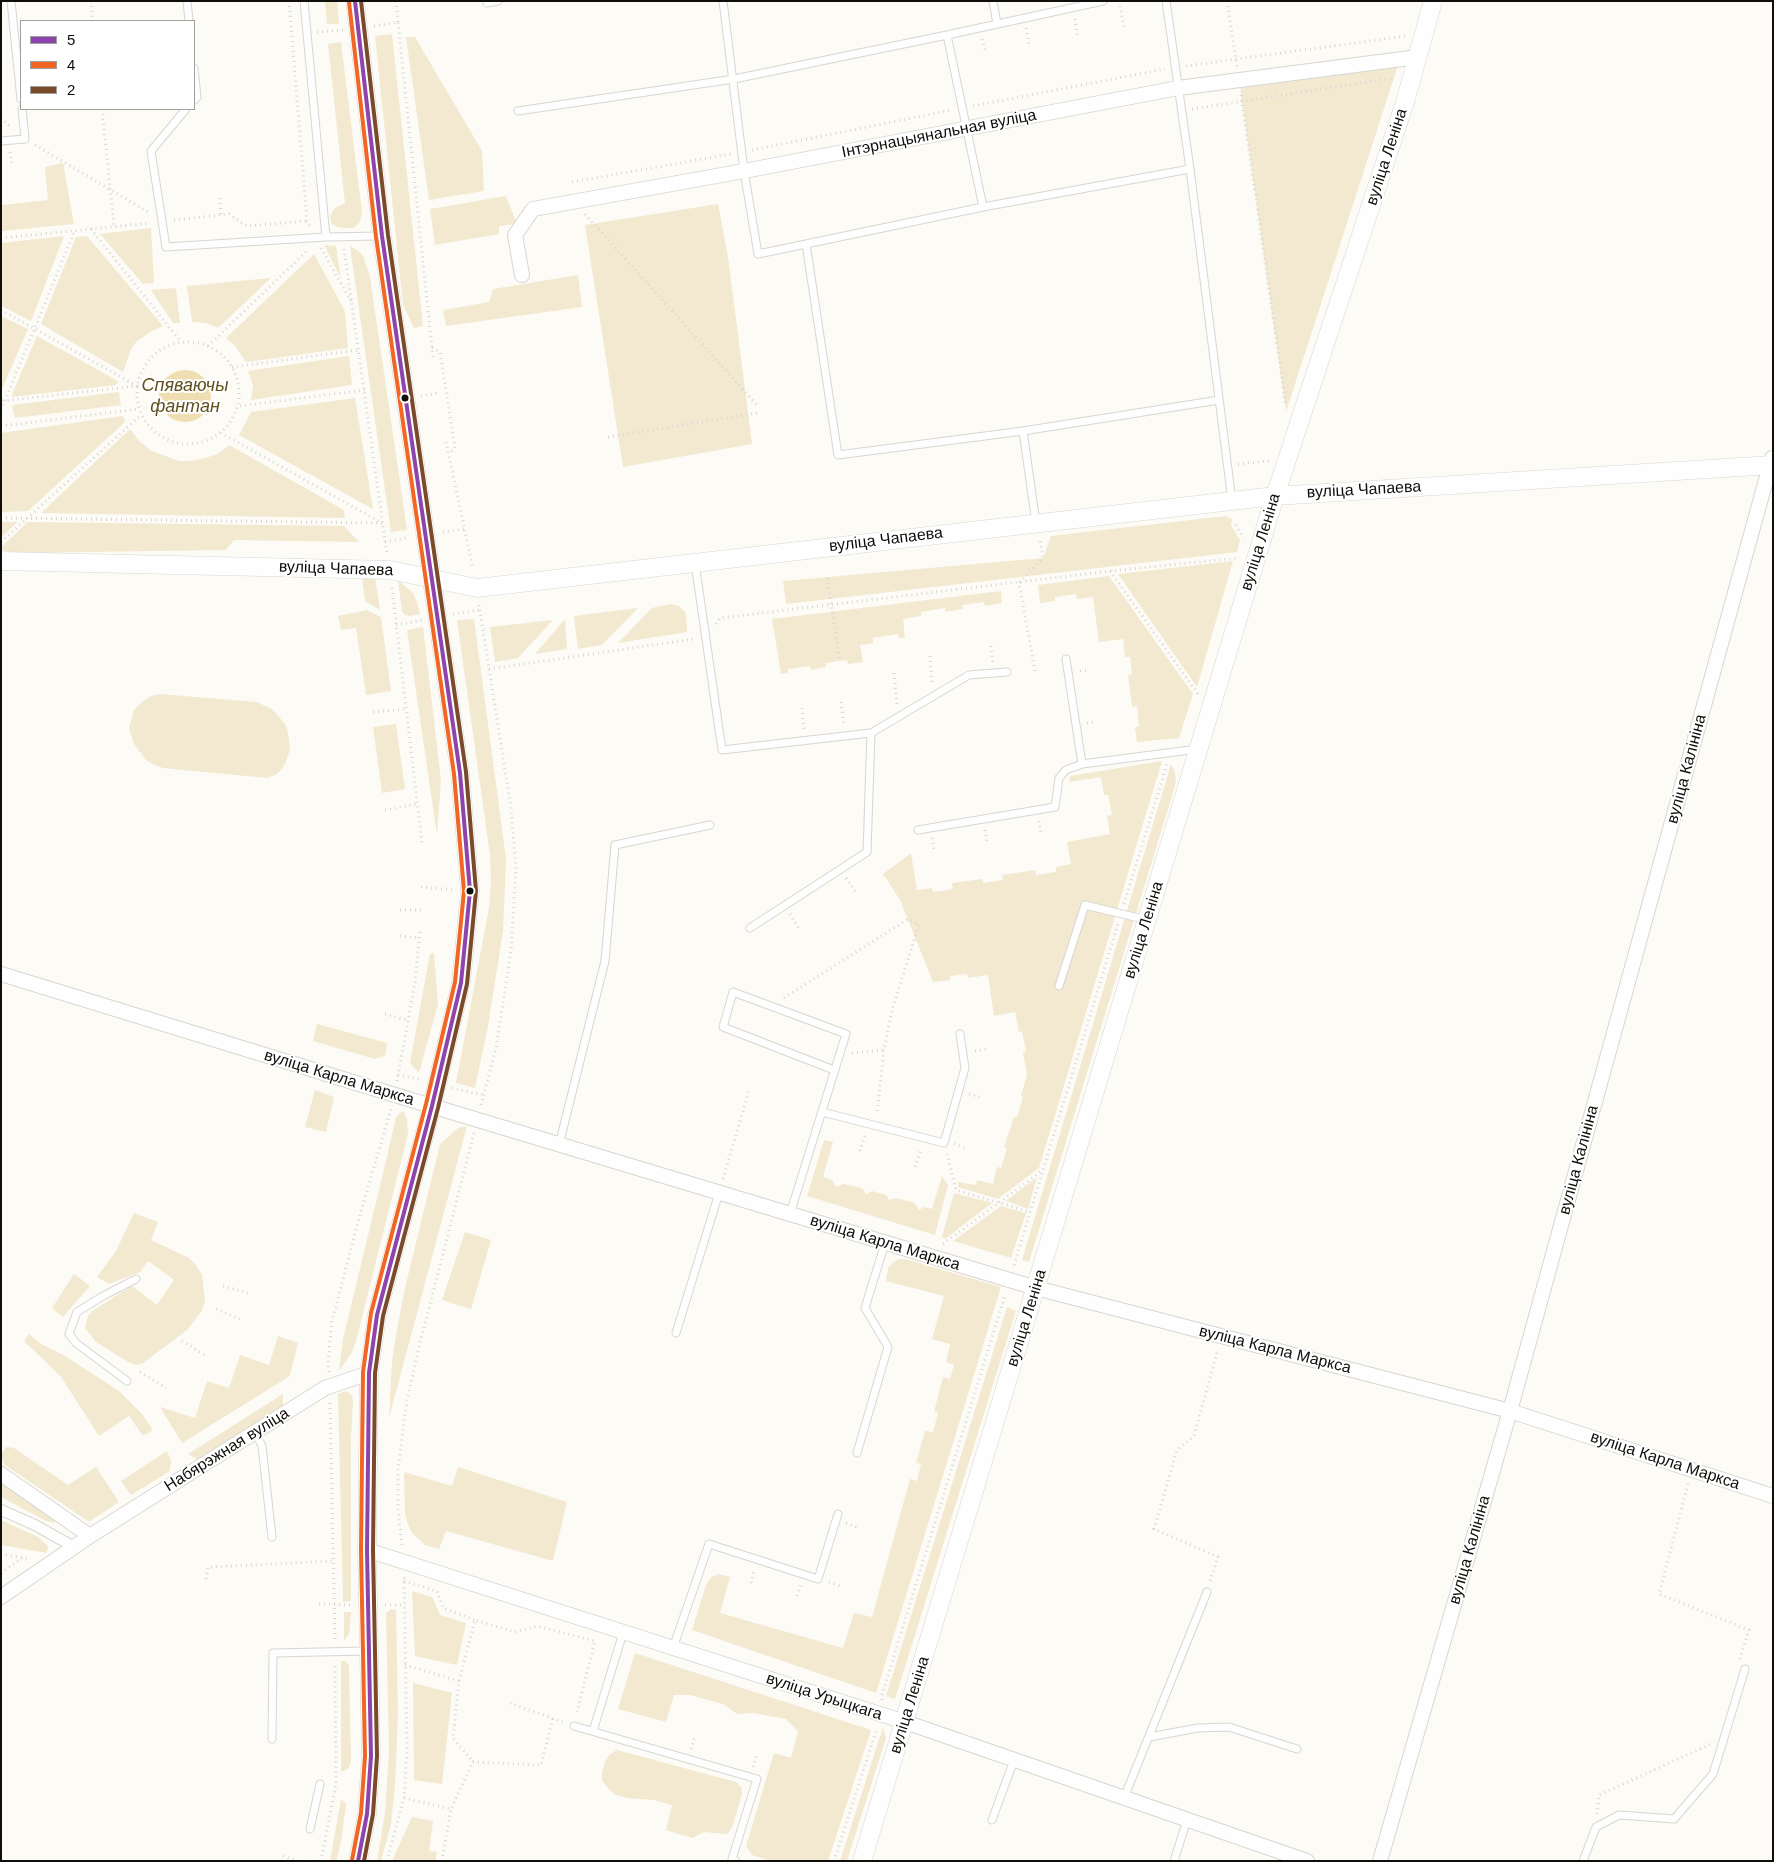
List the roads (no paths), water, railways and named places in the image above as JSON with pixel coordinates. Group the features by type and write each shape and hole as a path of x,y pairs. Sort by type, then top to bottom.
{"street":[{"path":"354,1 382,236 460,773 470,891 461,983 432,1106 377,1315 369,1373 367,1550 371,1756 367,1814 358,1861"},
{"name":"вуліца Леніна","path":"862,1861 1275,496 1418,57 1433,1"},
{"name":"Інтэрнацыянальная вуліца","path":"522,275 515,235 533,209 744,171 1178,88 1418,57"},
{"name":"вуліца Чапаева","path":"1,562 390,570 477,588 1232,500 1772,463"},
{"name":"вуліца Калініна","path":"1380,1861 1510,1411 1772,463"},
{"name":"вуліца Карла Маркса","path":"1,974 559,1145 1036,1288 1510,1411 1773,1496"},
{"name":"Набярэжная вуліца","path":"1,1597 90,1536 325,1388 369,1373"},
{"path":"1,1474 90,1536"},
{"path":"1,1510 35,1525 74,1547"},
{"name":"вуліца Урыцкага","path":"367,1550 905,1722 1307,1861"}],"lane":[{"path":"11,1 20,89"},
{"path":"187,1 189,20"},
{"path":"304,1 326,237"},
{"path":"487,3 498,1"},
{"path":"723,1 744,171 758,254 983,207 1190,169"},
{"path":"993,1 997,24"},
{"path":"518,111 734,78 1103,1"},
{"path":"1166,1 1190,169 1232,500"},
{"path":"947,35 965,129 983,207"},
{"path":"195,82 195,98"},
{"path":"1,141 25,139 22,110"},
{"path":"185,110 151,151 166,247 326,237 382,236"},
{"path":"806,244 838,455 1024,431 1219,400"},
{"path":"1024,431 1036,523"},
{"path":"695,562 722,750 871,733 969,676 1007,672"},
{"path":"1066,659 1082,764"},
{"path":"750,928 867,852 871,733"},
{"path":"918,830 1055,807 1059,778 1066,770 1082,764 1198,749"},
{"path":"559,1145 605,961 615,844 710,825"},
{"path":"1060,986 1085,905 1147,920"},
{"path":"790,1214 846,1034 733,992 723,1027 834,1070"},
{"path":"822,1112 944,1143 965,1068 960,1034"},
{"path":"676,1333 719,1193"},
{"path":"857,1453 888,1347 865,1308 885,1243"},
{"path":"127,1381 76,1343 69,1334 77,1312 136,1279"},
{"path":"255,1432 262,1446 272,1537"},
{"path":"673,1649 709,1544 818,1579 838,1514"},
{"path":"1124,1798 1207,1592"},
{"path":"593,1731 622,1633"},
{"path":"272,1739 272,1653 369,1650"},
{"path":"1582,1861 1596,1827 1619,1815 1674,1819 1713,1774 1741,1668"},
{"path":"574,1726 758,1778 733,1860"},
{"path":"1149,1737 1198,1728 1229,1727 1297,1749"},
{"path":"992,1820 1014,1760"},
{"path":"310,1829 320,1784"},
{"path":"1174,1861 1186,1820"}],"water":[{"name":"Спяваючы фантан","path":"180,370 190,370 199,374 207,382 211,396 207,410 199,418 190,422 180,422 171,418 163,410 159,401 159,391 163,382 171,374"}]}
